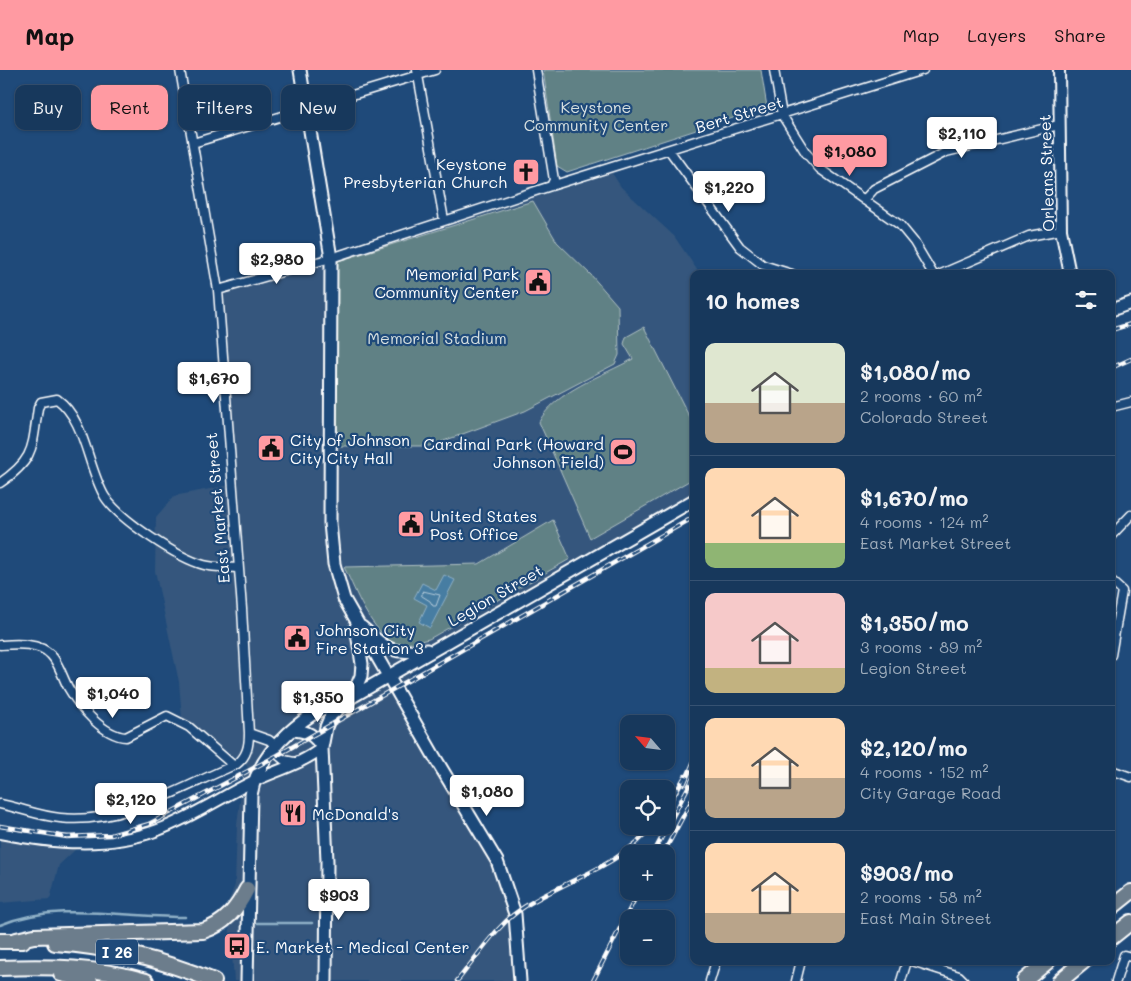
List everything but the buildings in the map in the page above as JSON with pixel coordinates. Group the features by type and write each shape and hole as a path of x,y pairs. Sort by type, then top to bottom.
{"highway":[{"path":"16,940 34,936 204,930 220,924 229,916 247,889"},
{"path":"1115,905 1131,892"},
{"path":"1115,935 1131,922"},
{"name":"I 26","path":"0,941 16,940 72,944 124,953 162,962 214,981"},
{"path":"1024,981 1043,965"},
{"path":"1060,981 1079,965"},
{"name":"I 26","path":"0,968 56,966 87,969 146,981"},
{"path":"33,968 90,981"}],"main road":[{"path":"300,70 303,85"},
{"path":"310,130 330,258 330,524 334,564 340,587 355,620 497,861 515,914 520,981"},
{"path":"1115,309 1131,304"},
{"name":"Legion Street","path":"253,781 261,764 275,745 333,702 352,697 690,502"},
{"path":"355,620 391,650 407,652 433,650"},
{"path":"326,981 327,861 322,748 326,727 331,715 352,697 362,670 355,620"},
{"path":"293,730 312,734 322,748"},
{"path":"247,981 247,889 250,795 253,781"}],"street":[{"name":"East Market Street","path":"180,70 218,290 249,735"},
{"path":"355,93 418,73 435,70"},
{"path":"536,70 554,180 551,186"},
{"path":"774,70 782,116 806,153 820,169 900,225 914,242 931,270"},
{"path":"890,70 891,80"},
{"name":"Bert Street","path":"218,290 330,258 551,186 782,116 923,70"},
{"name":"Orleans Street","path":"1059,70 1062,230 1069,270"},
{"path":"418,73 444,220"},
{"path":"193,142 281,117"},
{"path":"864,200 874,190 946,152 1059,125"},
{"path":"669,150 740,247 762,265 779,270"},
{"path":"950,270 1029,236 1062,230"},
{"path":"0,483 16,473 28,458 38,408 41,402 57,399 65,404 78,428 106,497 117,510 166,547 190,560 205,565 238,568"},
{"path":"1115,406 1131,402"},
{"path":"1115,532 1131,514"},
{"path":"1115,585 1122,591 1115,632"},
{"path":"0,644 33,645 51,655 70,691 87,713 119,736 126,737 167,716 189,727 234,766"},
{"path":"0,804 58,818 81,819 134,808 234,766 243,759 247,751 249,735 268,740 275,745 278,755 284,760 299,763"},
{"path":"0,833 59,842 123,840 159,830 253,781 299,763 322,748"},
{"path":"1115,771 1131,777"},
{"path":"1116,981 1127,956"},
{"path":"710,981 715,965"},
{"path":"796,981 800,965"},
{"path":"901,981 906,965"},
{"path":"924,965 958,976 964,981"}],"shaded area":[{"path":"612,173 621,187 674,236 697,270 690,270 690,510 542,593 426,663 411,673 404,686 405,696 498,856 521,930 527,967 527,981 234,981 231,938 226,908 235,885 237,825 243,777 248,767 182,718 179,682 155,571 156,517 174,496 235,484 221,294 231,289 315,267"},
{"path":"0,837 76,849 59,865 50,899 0,903"}],"green space":[{"name":"Keystone Community Center","path":"543,70 761,70 767,107 567,172 557,166"},
{"name":"Memorial Stadium","path":"533,201 557,242 591,275 618,306 619,355 615,364 525,411 430,446 334,446 335,262"},
{"name":"Cardinal Park (Howard Johnson Field)","path":"644,327 690,418 690,480 590,538 539,422 546,411 568,393 633,359 624,344 626,337"},
{"path":"553,520 570,559 429,639 402,645 393,644 370,618 344,567 479,564"}],"water":[{"path":"444,575 455,580 430,628 419,622 427,605 414,598 422,583 436,590"}],"waterway":[{"path":"0,925 22,918 68,912 185,917"},
{"path":"257,923 312,923"}],"railway":[{"path":"1115,329 1131,324"},
{"path":"1115,366 1131,359"},
{"path":"0,826 67,837 111,835 149,824 278,755 690,519"},
{"path":"684,784 690,770"},
{"path":"675,793 685,776"},
{"path":"658,845 690,784"},
{"path":"668,845 690,803"},
{"path":"457,981 488,941 514,914 540,897 609,862 625,852 644,835"},
{"path":"593,981 634,900"}],"place":[{"name":"Keystone Presbyterian Church","path":"526,172"},
{"name":"Memorial Park Community Center","path":"538,282"},
{"name":"City of Johnson City City Hall","path":"271,448"},
{"name":"Cardinal Park (Howard Johnson Field)","path":"623,452"},
{"name":"United States Post Office","path":"411,524"},
{"name":"Johnson City Fire Station 3","path":"297,638"},
{"name":"McDonald's","path":"293,813"},
{"name":"E. Market - Medical Center","path":"237,946"}]}
